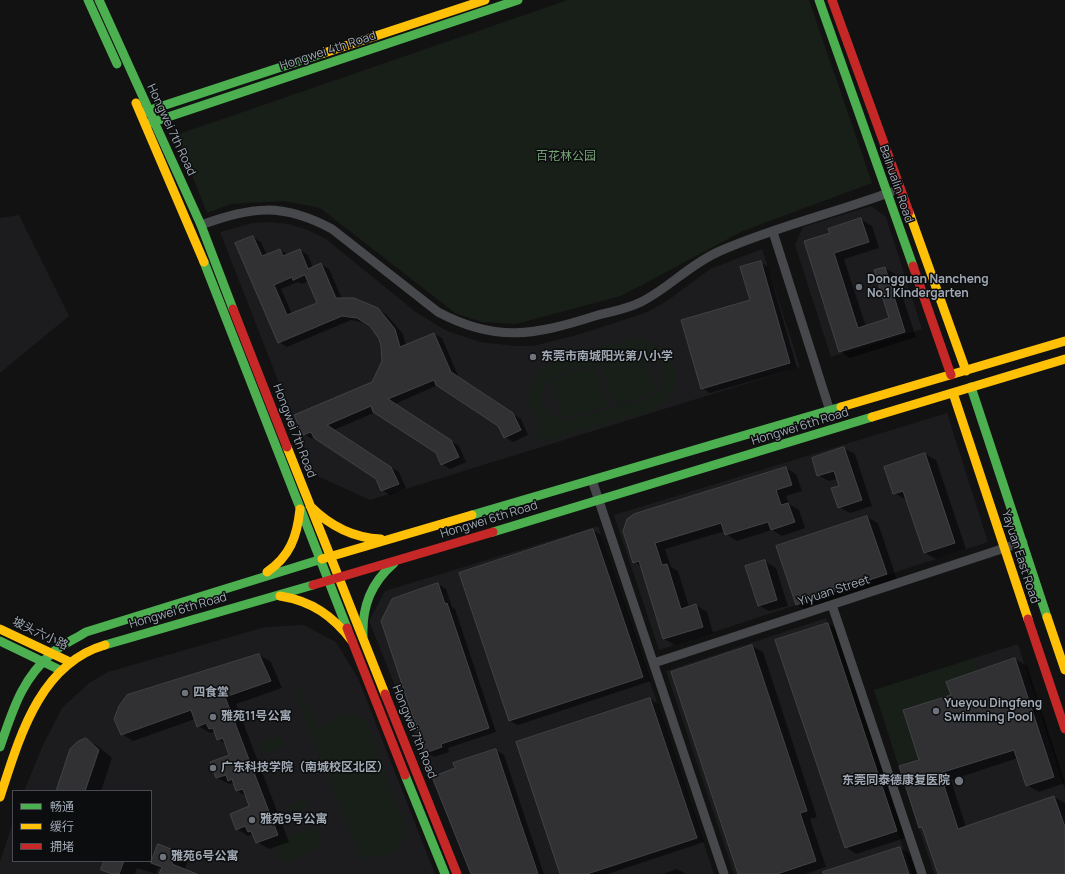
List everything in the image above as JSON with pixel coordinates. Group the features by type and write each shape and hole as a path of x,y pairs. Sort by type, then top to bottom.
{"street":[{"name":"Hongwei 7th Road","path":"88,0 201,225 310,506 457,874"},
{"name":"Hongwei 7th Road","path":"99,0 144,112"},
{"name":"Hongwei 4th Road","path":"144,112 485,0"},
{"name":"Hongwei 4th Road","path":"149,123 518,0"},
{"name":"Baihualin Road","path":"819,0 951,375"},
{"name":"Baihualin Road","path":"832,0 966,371"},
{"name":"Hongwei 7th Road","path":"149,123 445,874"},
{"path":"201,225 232,214 257,210 292,212 313,218 338,233 438,312 452,320 483,330 515,334 531,333 573,323 640,302 665,287 687,269 719,251 900,188"},
{"path":"773,232 830,411"},
{"name":"Hongwei 6th Road","path":"0,747 19,694 43,661 52,653 86,632 259,577 1065,341"},
{"name":"Hongwei 6th Road","path":"0,797 13,757 34,704 46,686 60,670 70,662 95,648 599,500 1065,359"},
{"name":"Yayuan East Road","path":"972,387 1065,670"},
{"name":"Yayuan East Road","path":"953,393 1065,729"},
{"path":"592,480 724,874"},
{"path":"310,506 323,520 338,530 355,536 373,539 392,538"},
{"path":"259,577 277,566 291,550 299,530 300,509"},
{"name":"Yiyuan Street","path":"654,664 1023,542"},
{"path":"363,636 362,618 365,601 373,585 384,571 397,560"},
{"path":"272,596 292,597 310,603 321,609 341,625 352,641"},
{"path":"832,605 922,874"},
{"name":"坡头六小路","path":"0,629 70,662"},
{"name":"坡头六小路","path":"0,641 60,670"}],"shaded area":[{"name":"Dongguan Nancheng No.1 Kindergarten","path":"871,206 886,217 922,329 831,357 795,245 803,227"},
{"path":"19,215 69,316 0,373 0,218"},
{"name":"东莞市南城阳光第八小学","path":"270,222 289,224 308,230 326,239 417,313 447,331 480,342 515,346 533,346 577,335 645,313 667,301 710,269 762,249 800,367 370,500 315,475 220,232 253,223"},
{"path":"947,413 988,542 659,650 614,515"},
{"path":"598,526 714,874 471,874 369,621 385,591"},
{"path":"826,618 912,874 734,874 666,671"},
{"name":"广东科技学院（南城校区北区）","path":"304,625 336,642 358,678 435,874 0,874 0,862 12,825 12,862 152,862 152,790 24,790 43,745 62,708 89,683 108,672 265,627"},
{"path":"1018,644 1065,790 1065,874 934,874 898,764 998,732 974,658"}],"green space":[{"name":"百花林公园","path":"568,0 809,0 872,183 743,231 621,296 516,324 482,322 455,313 320,208 284,201 231,204 207,213 176,135"},
{"path":"638,339 653,343 664,350 672,359 676,370 676,382 671,393 663,403 650,411 538,443 534,431 545,428 536,419 532,412 529,390 532,381 538,373 545,366 563,358","holes":["639,351 643,352 601,364 613,405 656,393 652,397 566,421 557,419 546,410 542,396 543,389 553,376","644,352 657,360 663,372 661,385 656,393"]},
{"path":"596,366 607,407 563,419 551,379"},
{"name":"Yueyou Dingfeng Swimming Pool","path":"974,658 998,732 898,764 874,690"},
{"path":"300,689 318,730 328,722 340,716 353,715 366,720 406,828 401,845 396,850 384,855 362,860 294,692"},
{"path":"282,735 286,745 262,755 258,744"},
{"path":"290,756 295,767 271,776 267,765"},
{"path":"305,798 308,805 290,812 287,806"},
{"path":"311,811 314,818 295,825 292,818"},
{"path":"314,826 322,847 282,863 273,842"}],"building":[{"path":"861,218 869,242 834,253 858,328 889,318 874,270 885,267 905,332 839,352 804,241 830,233 828,229"},
{"path":"253,236 262,256 280,249 283,256 300,249 308,269 321,263 336,298 354,298 378,308 395,329 400,347 434,333 451,372 513,413 521,430 504,438 498,426 436,385 434,380 388,399 451,440 459,457 441,465 436,453 373,412 371,406 327,425 391,467 399,484 381,491 376,479 314,438 311,432 303,435 294,415 372,382 382,361 379,339 370,326 357,318 342,316 278,343 235,243","holes":["305,275 317,303 287,315 274,285 292,277 293,280"]},
{"path":"761,261 790,363 701,389 681,320 750,300 740,267"},
{"path":"844,447 862,500 838,508 831,488 839,486 834,471 817,476 812,458"},
{"path":"925,453 955,543 924,553 903,491 893,494 884,467"},
{"path":"786,467 792,485 776,490 781,505 788,503 795,522 771,530 768,522 725,535 721,523 655,543 662,565 667,564 681,609 696,604 703,627 663,639 639,561 633,563 623,531 627,519 634,514"},
{"path":"867,516 887,574 796,605 776,546"},
{"path":"593,529 643,677 509,721 459,573"},
{"path":"765,560 777,600 758,606 745,566"},
{"path":"438,583 445,604 447,603 489,728 441,744 442,747 425,753 381,621 392,599"},
{"path":"828,623 897,831 845,848 775,640"},
{"path":"752,645 807,811 800,813 816,861 777,874 738,874 671,672"},
{"path":"259,654 271,681 225,697 278,835 256,843 251,831 248,832 245,826 236,830 230,814 249,806 243,789 236,791 232,779 228,781 226,775 216,778 210,762 229,755 223,738 217,740 213,728 209,729 206,723 197,727 191,710 121,735 114,719 119,706 127,695"},
{"path":"1015,658 1054,777 1026,786 1014,750 940,773 958,829 1054,796 1065,827 1065,874 938,874 922,827 919,828 899,766 919,760 903,710 951,695 946,682"},
{"path":"650,698 697,838 587,874 560,874 516,742"},
{"path":"86,738 99,750 85,790 56,790 70,749 77,742"},
{"path":"496,749 538,874 471,874 432,777 455,768 453,763"},
{"name":"雅苑6号公寓","path":"158,844 176,851 172,864 197,874 159,874 162,867 151,863"},
{"path":"900,847 909,874 823,874 823,872"},
{"path":"104,862 124,862 119,874 112,874 101,870"}],"traffic: fast":[{"path":"88,0 117,64"},
{"path":"99,0 201,225 233,309"},
{"path":"147,124 518,0"},
{"path":"819,0 913,266"},
{"path":"141,113 324,53"},
{"path":"204,262 347,628"},
{"path":"971,387 1047,617"},
{"path":"472,515 841,407"},
{"path":"493,532 872,417"},
{"path":"0,747 19,696 41,663 56,650 86,632 322,559"},
{"path":"363,636 366,605 379,579 394,563"},
{"path":"105,645 313,585"},
{"path":"0,641 60,670"},
{"path":"405,775 445,874"}],"traffic: slow":[{"path":"324,53 485,0"},
{"path":"136,103 204,262"},
{"path":"909,212 966,371"},
{"path":"841,407 1065,341"},
{"path":"872,417 1065,359"},
{"path":"953,393 1028,619"},
{"path":"287,447 385,694"},
{"path":"310,506 325,519 342,530 360,536 381,539"},
{"path":"267,572 275,566 291,545 297,528 300,509"},
{"path":"322,559 472,515"},
{"path":"280,596 292,598 321,611 337,624 352,641"},
{"path":"1047,617 1065,670"},
{"path":"0,629 70,662"},
{"path":"0,797 24,728 35,706 48,686 63,669 82,655 105,645"}],"traffic: jam":[{"path":"832,0 909,212"},
{"path":"913,266 951,375"},
{"path":"233,309 287,447"},
{"path":"313,585 493,532"},
{"path":"1028,619 1065,729"},
{"path":"347,628 405,775"},
{"path":"385,694 457,874"}],"place":[{"name":"Dongguan Nancheng No.1 Kindergarten","path":"859,287"},
{"name":"东莞市南城阳光第八小学","path":"533,357"},
{"name":"四食堂","path":"185,693"},
{"name":"Yueyou Dingfeng Swimming Pool","path":"936,711"},
{"name":"雅苑11号公寓","path":"213,717"},
{"name":"广东科技学院（南城校区北区）","path":"213,768"},
{"name":"东莞同泰德康复医院","path":"959,781"},
{"name":"雅苑9号公寓","path":"252,820"},
{"name":"雅苑6号公寓","path":"163,857"}]}
